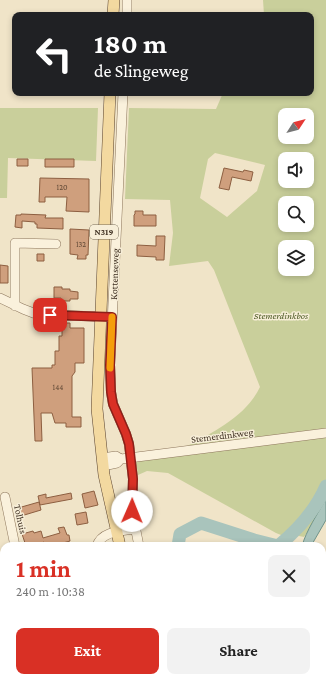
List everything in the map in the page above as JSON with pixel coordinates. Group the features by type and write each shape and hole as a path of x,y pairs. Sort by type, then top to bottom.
{"main road":[{"path":"113,12 114,0"},
{"name":"Kottenseweg","path":"110,96 99,371 106,462 127,542"},
{"name":"Kottenseweg","path":"121,542 125,531"}],"street":[{"path":"127,0 127,12"},
{"name":"Kottenseweg","path":"123,96 110,365 111,392 116,413 126,434 131,458 133,479 131,506 125,531 135,542"},
{"path":"106,176 119,177"},
{"path":"15,306 15,243 56,244"},
{"path":"0,298 15,306 36,314 112,317"},
{"name":"Stemerdinkweg","path":"106,462 117,463 121,459 326,433"},
{"name":"Tolhuis","path":"5,497 14,542"},
{"path":"98,542 102,537 125,531"}],"green space":[{"name":"Stemerdinkbos","path":"263,0 326,0 326,431 187,446 218,429 238,415 254,397 260,387 214,270 208,261 169,266 173,233 170,200 125,199 129,108 216,109 222,96 314,96 314,12 264,12","holes":["215,153 265,165 257,191 227,217 200,198 208,159"]},
{"path":"0,108 98,108 96,161 8,158 7,198 0,198"},
{"path":"326,437 326,499 313,524 304,537 289,534 286,537 276,533 168,473 147,471 138,475 136,462 140,460"}],"water":[{"path":"326,499 326,520 313,542 303,542 309,528"}],"building":[{"path":"17,159 28,159 28,166 17,166"},
{"path":"45,159 74,159 74,167 45,167"},
{"path":"224,168 243,172 244,170 253,172 251,181 232,177 229,190 219,188"},
{"path":"40,178 89,179 89,212 66,211 67,197 45,197 45,202 39,202"},
{"path":"135,211 143,211 143,215 156,215 156,226 134,226"},
{"path":"16,215 46,215 45,218 63,218 63,229 37,228 37,224 35,224 35,222 22,221 22,228 15,227"},
{"path":"70,229 89,230 88,255 86,255 86,259 77,259 78,255 70,254"},
{"path":"156,236 165,236 164,260 156,260 156,257 137,256 137,245 156,246"},
{"path":"37,254 44,254 44,261 37,261"},
{"path":"0,265 8,266 8,283 0,283"},
{"path":"54,287 62,287 62,289 70,289 70,291 78,292 78,299 61,301 61,298 54,298"},
{"path":"62,323 70,323 70,328 84,328 84,363 75,363 75,372 72,376 72,417 81,417 81,427 66,427 66,423 55,423 52,413 41,413 42,441 35,441 32,368 52,368 52,365 55,365 55,351 59,351 59,336 62,336"},
{"path":"94,491 98,505 85,508 82,494"},
{"path":"71,493 72,499 40,505 38,496 46,494 46,498"},
{"path":"39,502 41,510 21,516 18,508"},
{"path":"86,512 88,523 77,525 75,514"},
{"path":"64,527 67,535 69,535 70,541 25,542 22,534 33,531 34,533 41,531 43,538 60,533 58,528"}],"waterway":[{"path":"283,542 306,519 317,504 326,486"},
{"path":"179,542 180,534 201,523 262,542"}],"slow traffic":[{"path":"110,368 112,317"}],"route":[{"path":"50,315 112,317 110,365 111,392 116,413 129,444 133,479 131,502 132,511"}]}
